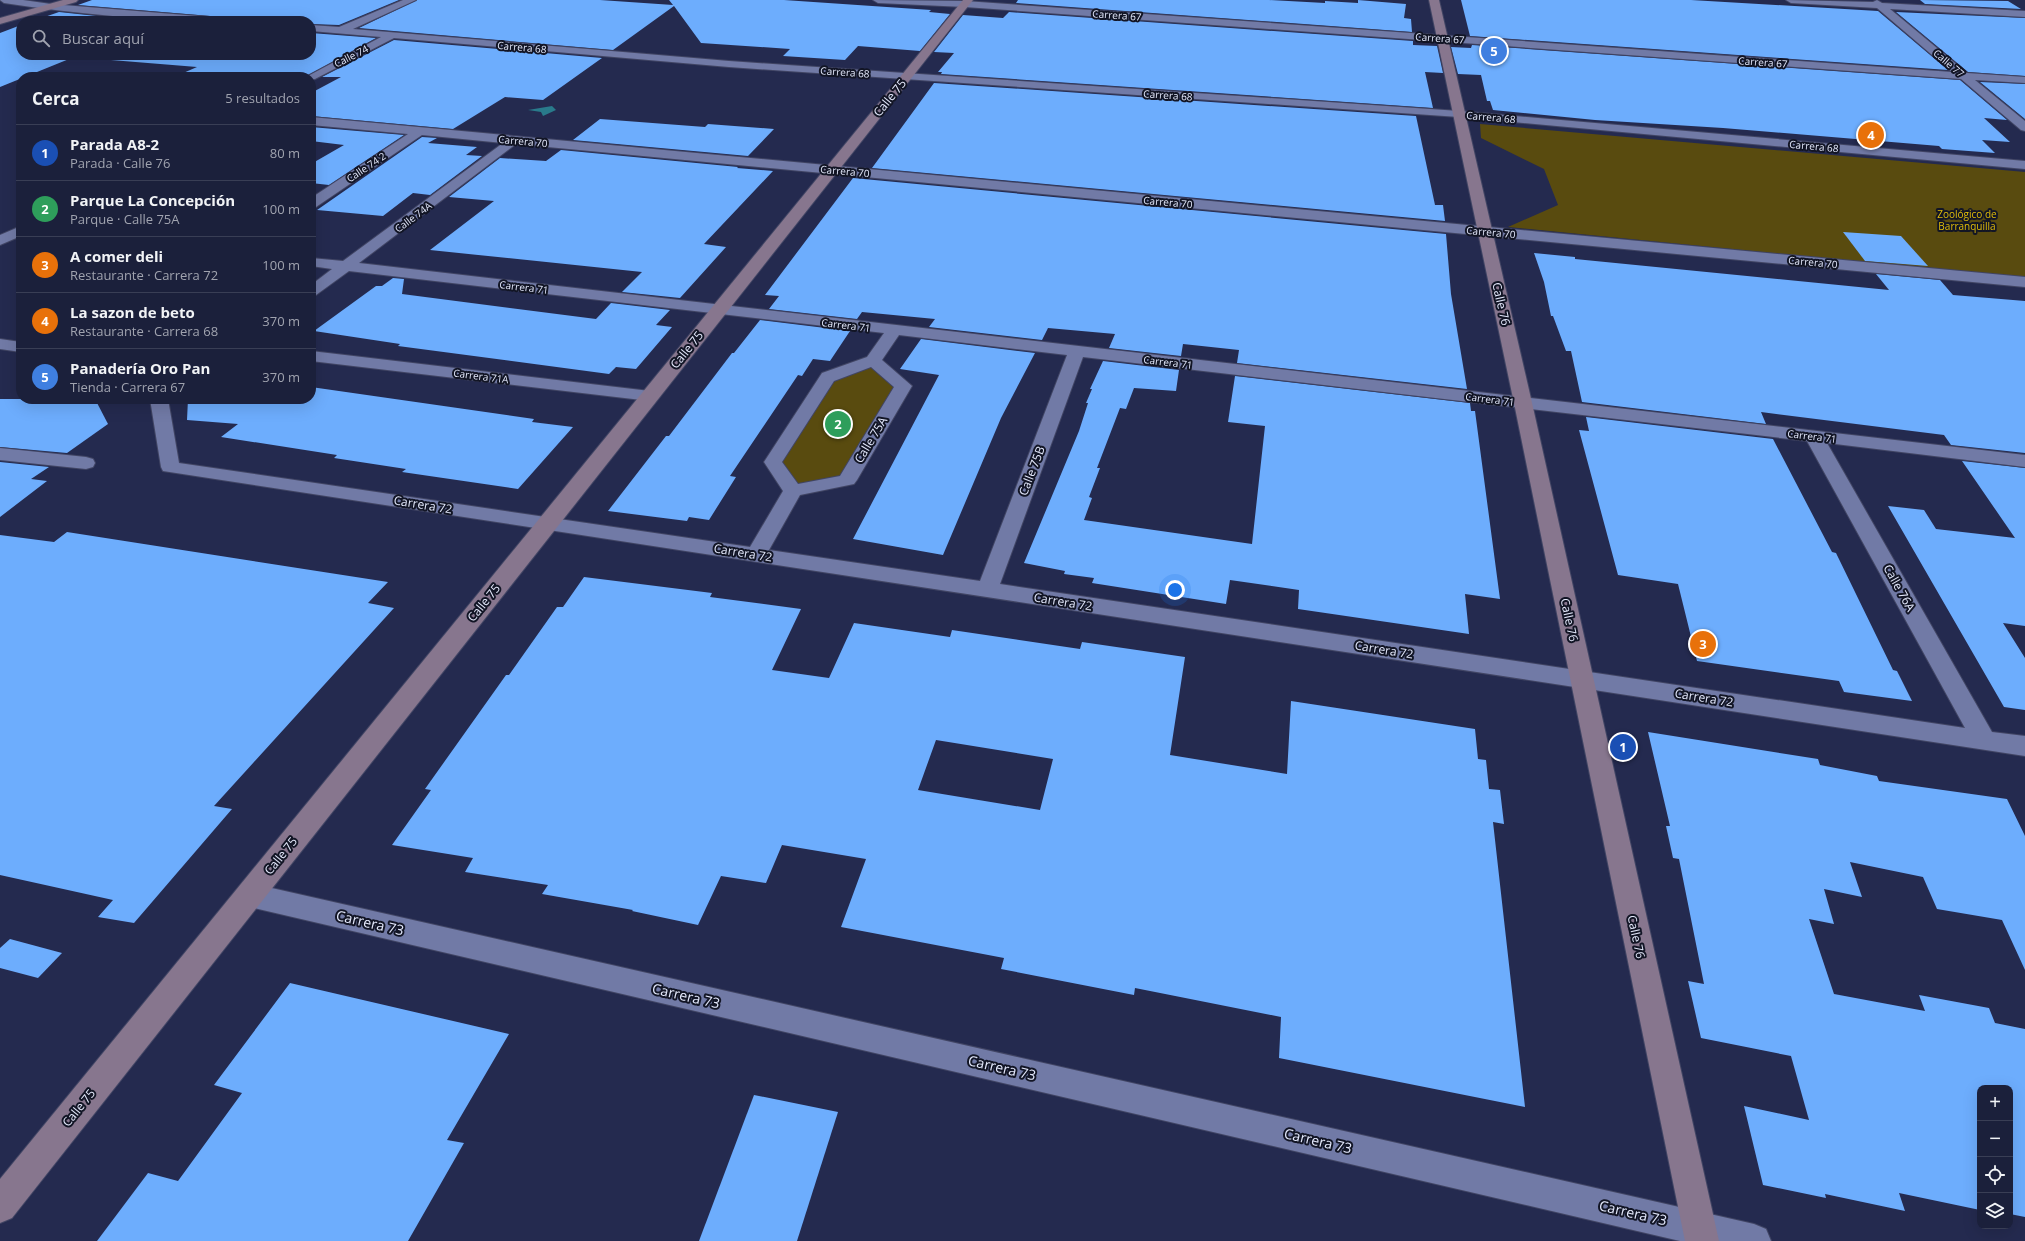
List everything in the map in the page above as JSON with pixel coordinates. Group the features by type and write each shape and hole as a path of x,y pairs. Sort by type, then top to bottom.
{"street":[{"path":"4,0 37,6"},
{"path":"0,16 37,6 73,0"},
{"path":"340,30 411,0"},
{"name":"Carrera 67","path":"878,0 967,2 2025,80"},
{"name":"Calle 76","path":"1434,0 1523,403 1581,680 1701,1235"},
{"path":"1791,0 1876,3 2025,14"},
{"name":"Calle 75","path":"0,1206 967,2"},
{"name":"Calle 77","path":"1876,3 2025,126"},
{"path":"0,21 53,4 172,16"},
{"name":"Carrera 68","path":"316,28 574,52 907,77 1459,114 2025,165"},
{"name":"Calle 74","path":"316,74 392,35"},
{"name":"Carrera 70","path":"316,121 2025,282"},
{"path":"316,130 330,122"},
{"name":"Calle 74 2","path":"316,201 420,131"},
{"name":"Calle 74A","path":"316,289 347,267 514,140"},
{"path":"0,241 16,233"},
{"name":"Carrera 71","path":"316,263 2025,461"},
{"path":"756,555 793,492 773,462 828,377 873,361 894,330"},
{"path":"0,344 16,346"},
{"name":"Calle 75B","path":"987,590 1077,351"},
{"name":"Carrera 71A","path":"316,357 650,396"},
{"name":"Calle 75A","path":"793,492 846,480 903,386 873,361"},
{"name":"Carrera 72","path":"160,404 170,468 2025,746"},
{"name":"Calle 76A","path":"1814,437 1984,740"},
{"path":"0,454 86,463"},
{"name":"Carrera 73","path":"250,895 1701,1235 1754,1241"}],"green space":[{"name":"Zoológico de Barranquilla","path":"1480,124 2025,172 2025,278 1508,227 1558,205 1544,169 1481,138"},
{"path":"871,366 894,387 842,477 798,486 780,461 832,379"}],"shaded area":[{"path":"552,106 556,110 543,116 541,112 528,110"}],"building":[{"path":"92,0 399,0 339,25 316,24 316,16 210,16 78,5"},
{"path":"417,0 600,0 673,5 669,0 784,0 931,10 929,12 950,14 920,51 858,46 845,60 783,56 790,49 701,43 674,6 613,50 359,28"},
{"path":"1018,0 1269,0 1358,3 1358,0 1406,4 1404,18 1411,19 1412,32 1016,3"},
{"path":"1461,0 1691,0 1878,11 1948,70 1470,36"},
{"path":"1920,0 2008,1 2021,9 1925,4"},
{"path":"59,12 96,16 47,16"},
{"path":"1009,12 1413,41 1413,45 1437,46 1443,73 1425,72 1433,108 941,74 942,72 938,72 954,53 934,52 963,15 1003,18"},
{"path":"1896,12 2025,18 2025,76 1968,72"},
{"path":"16,27 16,60 67,60 37,72 16,72 16,81 0,87 0,33"},
{"path":"316,33 376,38 314,72 186,72 197,67 111,60 316,60"},
{"path":"394,40 602,58 543,100 505,97 453,129 316,116 316,90 341,77 322,77"},
{"path":"1472,45 1960,80 2007,120 1984,118 2010,142 1982,140 1995,153 1942,149 1939,146 1723,128 1595,120 1493,110 1490,101 1487,101 1481,75 1458,74 1451,47 1471,48"},
{"path":"1980,82 2025,84 2025,119"},
{"path":"934,83 1416,116 1435,205 1443,205 1445,221 872,168"},
{"path":"600,119 705,127 708,124 774,129 748,156 573,140"},
{"path":"316,127 404,135 329,185 316,184 316,161 344,145 316,142"},
{"path":"422,137 437,138 428,143 477,147 466,155 482,156 430,195 413,193 383,216 317,210"},
{"path":"561,150 773,171 704,244 726,247 680,298 622,292 642,272 430,250 494,201 449,197 500,158 546,161"},
{"path":"853,178 1446,234 1451,294 1467,389 1237,363 1239,350 1183,344 1181,356 1109,348 1115,334 1048,328 1042,340 929,327 935,319 862,312 857,319 769,309 779,296 765,295"},
{"path":"1843,232 1901,236 1928,266 1865,261"},
{"path":"1534,253 1575,257 1575,259 1889,290 1876,274 1940,280 1953,295 2025,301 2025,453 1951,445 1944,435 1761,412 1766,424 1582,402 1571,351 1566,351 1553,316 1551,316 1544,282"},
{"path":"393,278 404,279 402,294 596,319 611,303 670,310 656,325 672,327 636,369 616,367 609,374 398,346 400,344 316,331 316,330 376,286 382,286"},
{"path":"760,320 850,331 830,361 813,359 802,376 798,375 730,476 736,477 709,520 689,517 687,521 608,511 666,436 669,436 732,353 734,353"},
{"path":"921,339 1035,353 1001,418 943,555 853,539 939,375 900,369"},
{"path":"1103,361 1179,370 1176,391 1134,388 1126,409 1120,408 1097,468 1100,468 1089,497 1092,498 1084,520 1252,544 1265,426 1228,422 1235,376 1470,403 1471,411 1475,411 1500,599 1465,594 1469,634 1298,609 1299,590 1230,580 1226,604 1092,583 1094,578 1064,574 1065,571 1024,563 1079,431 1088,403 1086,403 1092,389 1090,389"},
{"path":"316,388 534,419 532,422 573,427 518,489 402,472 406,469 334,458 337,455 221,437 238,424 187,420 188,404 316,404"},
{"path":"0,399 16,399 16,404 98,404 108,424 67,453 0,447"},
{"path":"1586,417 1773,439 1832,552 1836,553 1893,670 1897,671 1912,701 1844,692 1839,681 1697,661 1678,584 1618,575 1579,430 1589,431"},
{"path":"1962,461 2025,468 2025,626 2003,623 2025,658 2025,710 2004,707 1888,506 1924,510 1936,529 2015,538"},
{"path":"0,462 49,467 31,479 47,481 0,517"},
{"path":"67,532 388,582 368,603 394,608 214,806 232,809 134,923 98,917 113,900 0,875 0,535 54,542"},
{"path":"584,577 712,593 710,597 801,609 772,670 829,678 854,623 950,637 952,630 1080,649 1082,642 1185,657 1170,755 1287,774 1291,701 1475,729 1478,759 1486,760 1489,789 1500,790 1504,824 1493,822 1525,1107 1279,1058 1281,1017 1135,988 1134,995 1001,969 1004,958 841,927 866,859 782,845 766,883 721,876 698,925 632,911 633,910 542,894 548,885 465,872 473,858 392,845 431,790 425,789 506,675 509,675 557,607 563,607","holes":["936,740 1053,759 1040,810 918,790"]},
{"path":"1648,732 1818,759 1820,765 1877,776 1879,781 2007,799 2025,836 2025,970 2002,920 1937,909 1923,877 1850,862 1862,897 1824,889 1834,924 1809,919 1834,994 1925,1011 1919,995 1989,1008 1995,1023 2025,1029 2025,1217 2013,1215 2013,1085 1977,1085 1977,1209 1899,1193 1905,1211 1825,1194 1826,1198 1763,1185 1744,1106 1809,1120 1791,1056 1701,1038 1688,981 1704,984 1679,859 1673,858 1666,826 1670,826"},
{"path":"10,939 62,953 38,978 0,968 0,948"},
{"path":"290,983 509,1034 447,1140 464,1143 408,1241 97,1241 148,1173 178,1181 242,1093 214,1085"},
{"path":"754,1095 838,1112 797,1241 699,1241"}],"place":[{"name":"Panadería Oro Pan","path":"1494,51"},
{"name":"La sazon de beto","path":"1871,135"},
{"name":"Parque La Concepción","path":"838,424"},
{"name":"A comer deli","path":"1703,644"},
{"name":"Parada A8-2","path":"1623,747"}]}
